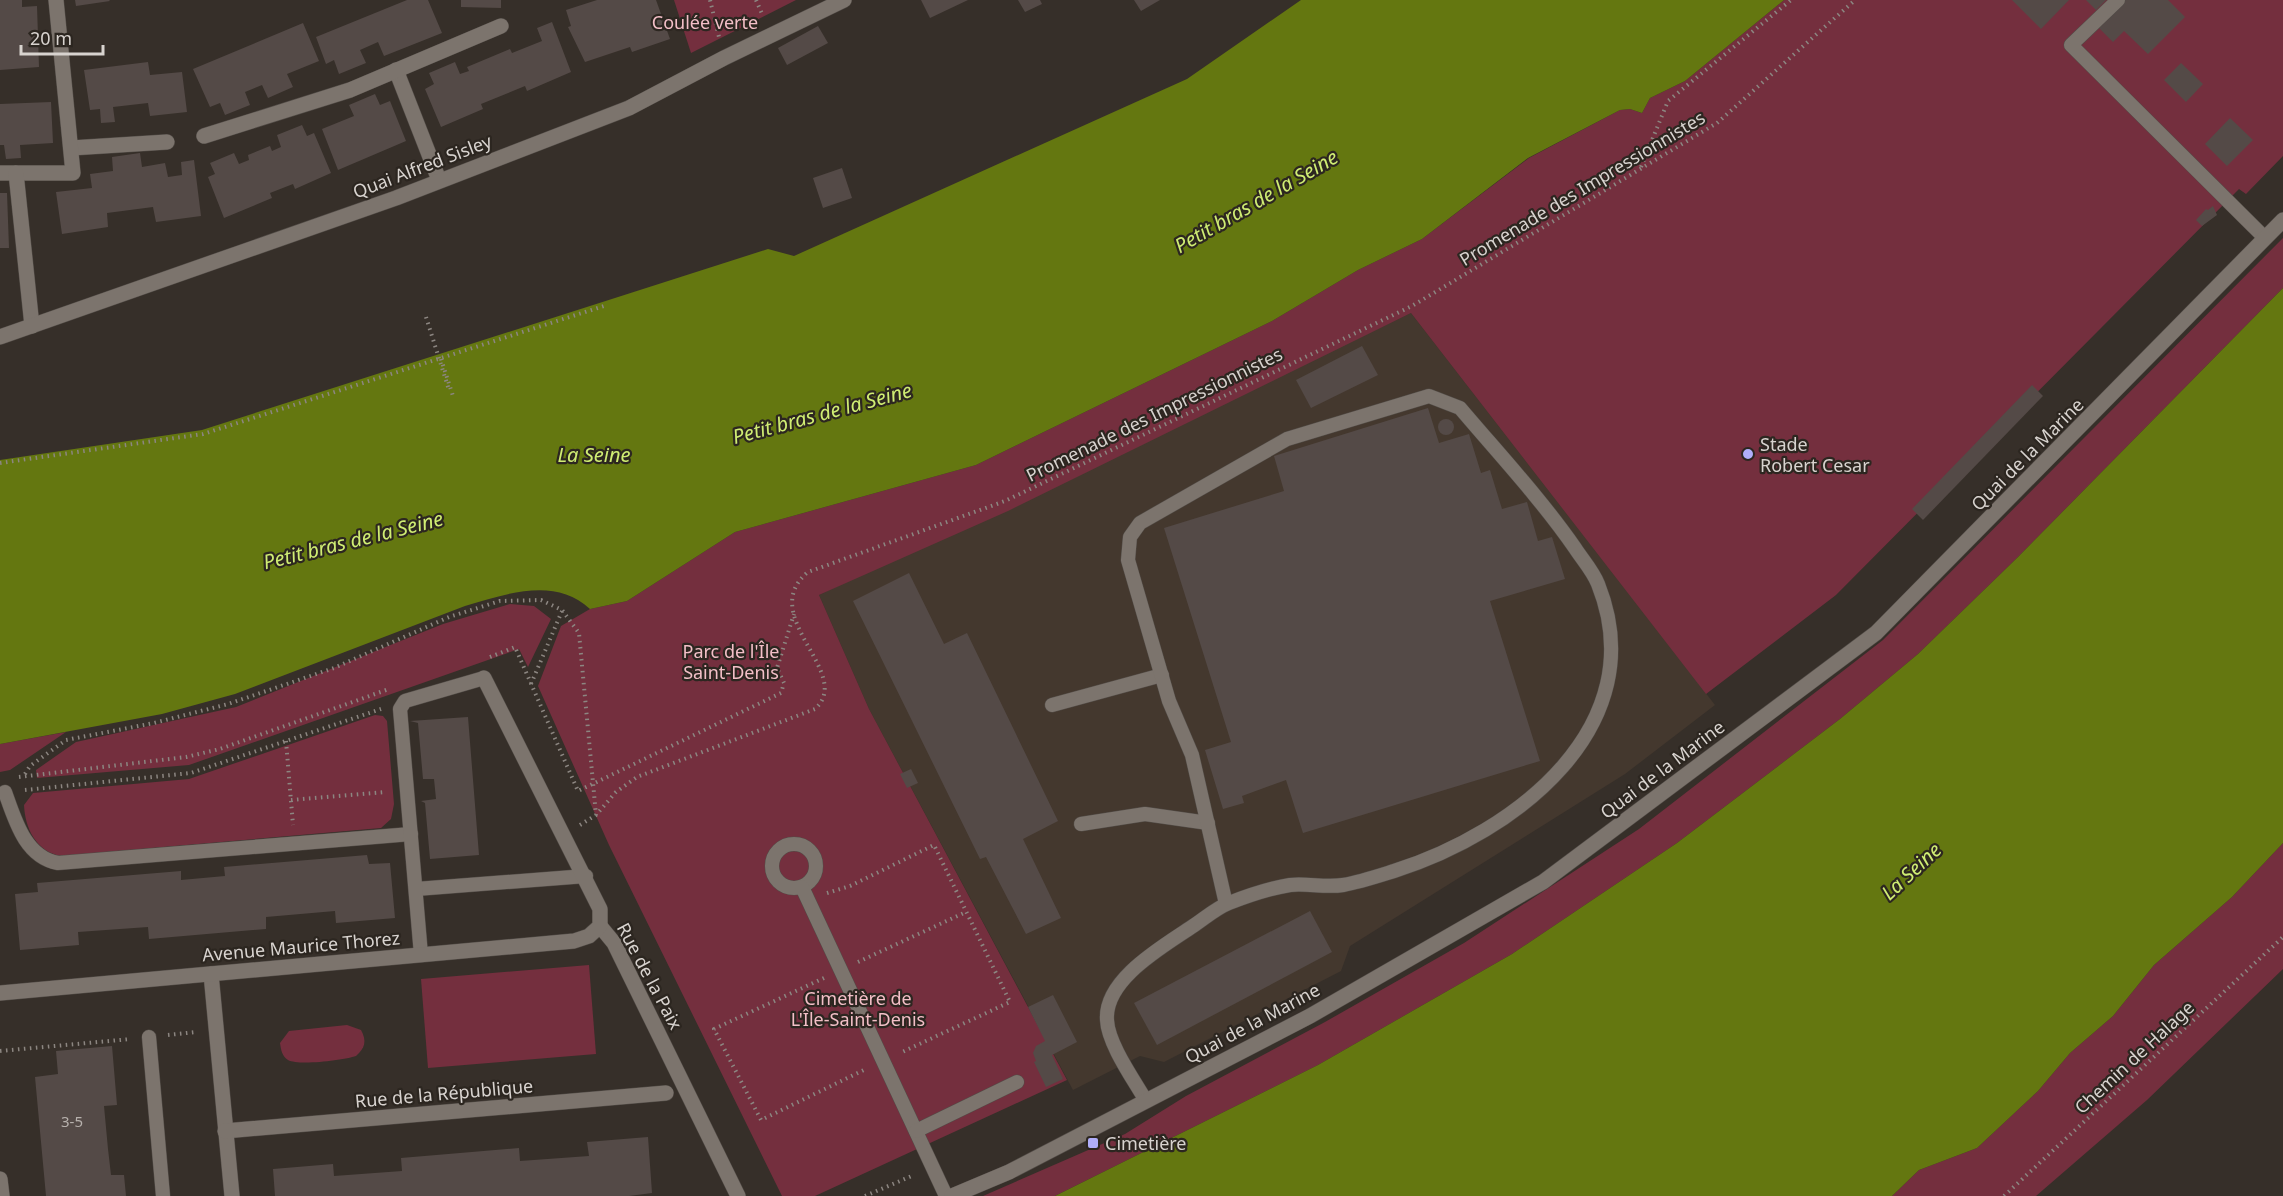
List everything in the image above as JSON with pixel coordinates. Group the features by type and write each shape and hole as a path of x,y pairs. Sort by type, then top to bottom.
{"street":[{"path":"0,173 74,173 56,0"},
{"name":"Quai Alfred Sisley","path":"0,337 396,198 629,108 724,58 844,0"},
{"path":"204,136 350,90 501,26"},
{"path":"396,70 439,180"},
{"path":"71,148 167,142"},
{"path":"16,173 32,326"},
{"name":"Quai de la Marine","path":"952,1196 1010,1172 1310,1016 1543,882 1867,640 2024,485 2283,220"},
{"name":"Rue de la Paix","path":"484,678 586,876 600,909 600,926 614,943 738,1196"},
{"name":"Avenue Maurice Thorez","path":"0,993 574,941 589,936 600,926"},
{"path":"211,974 232,1196"},
{"name":"Rue de la République","path":"225,1131 666,1093"},
{"path":"0,1179 2,1196"}],"lane":[{"path":"2118,0 2071,45 2265,238"},
{"path":"1146,1101 1111,1037 1107,1020 1109,1004 1118,987 1140,962 1226,904 1289,885 1342,885 1396,870 1462,843 1525,805 1564,766 1593,725 1609,685 1611,630 1598,582 1564,533 1460,408 1429,396 1287,439 1140,523 1130,537 1128,560 1169,701 1192,755 1226,904"},
{"path":"1052,705 1162,675"},
{"path":"422,955 400,709 405,701 484,678"},
{"path":"5,792 20,834 40,857 58,863 411,834"},
{"path":"1081,824 1145,814 1208,823"},
{"path":"416,889 586,876"},
{"path":"802,887 946,1196"},
{"path":"149,1037 163,1196"},
{"path":"916,1131 1017,1082"}],"path":[{"path":"710,0 724,58"},
{"path":"1641,168 1668,101 1791,0"},
{"name":"Promenade des Impressionnistes","path":"563,833 596,815 616,792 637,777 815,710 822,703 826,687 791,608 792,595 797,581 808,572 1005,501 1412,306 1717,123 1855,0"},
{"path":"0,463 203,434 604,306"},
{"path":"426,317 449,390"},
{"path":"441,358 453,396"},
{"path":"25,775 30,766 66,740 154,723 240,700 334,668 449,617 500,601 541,600 562,610 579,633 596,815"},
{"path":"530,685 562,610"},
{"path":"482,660 515,647 578,791 782,693 784,683 777,668 794,614"},
{"path":"5,792 14,778 25,775 150,762 220,749 395,687"},
{"path":"5,792 191,774 381,709 400,709"},
{"path":"286,741 295,843"},
{"path":"291,800 407,790"},
{"name":"Chemin de Halage","path":"2004,1196 2283,938"},
{"path":"0,1051 216,1030"},
{"path":"865,1196 932,1166"}],"shaded area":[{"path":"1411,313 1715,705 1625,774 1350,946 1341,971 1164,1062 1140,1056 1073,1090 869,709 819,595"}],"green space":[{"name":"Coulée verte","path":"674,0 796,0 691,53"},
{"path":"1784,0 2283,0 2283,156 2246,194 2239,189 1836,595 1706,694 1411,313 1008,511 819,595 869,709 1067,1080 815,1196 782,1196 609,845 538,686 561,626 590,609 627,601 735,532 976,465 1272,321 1358,270 1422,239 1529,158 1620,110 1630,109 1642,113 1650,98 1685,81"},
{"path":"2283,238 2283,288 2018,557 1918,654 1840,719 1677,843 1512,954 1318,1065 1055,1196 983,1196 1125,1134 1186,1096 1325,1022 1464,943 1639,829 1883,640"},
{"path":"510,604 534,606 551,619 528,667 519,649 189,765 37,778 36,770 76,742 236,707 443,624"},
{"path":"375,715 383,716 387,721 394,804 391,819 381,828 60,856 38,844 27,822 24,805 33,793 189,779"},
{"path":"66,732 10,770 0,772 0,744"},
{"path":"2283,843 2283,969 2147,1100 2036,1196 1892,1196 1919,1170 1977,1148 2038,1091 2070,1053 2113,1016 2154,965 2232,897"},
{"path":"589,965 596,1054 428,1068 421,979"},
{"path":"347,1025 361,1030 364,1038 363,1047 356,1056 332,1061 294,1062 284,1057 282,1053 280,1043 289,1031"}],"water":[{"name":"La Seine","path":"1301,0 1784,0 1685,81 1650,98 1642,113 1630,109 1620,110 1528,158 1422,239 1358,270 1272,321 976,465 735,532 627,601 590,609 576,599 561,593 546,590 513,593 465,606 235,694 162,714 0,744 0,460 202,430 768,249 794,256 1187,79"},
{"name":"La Seine","path":"2283,288 2283,843 2232,897 2154,965 2113,1016 2070,1053 2038,1091 1977,1148 1919,1170 1892,1196 1055,1196 1318,1065 1512,954 1677,843 1840,719 1918,654 2018,557"}],"building":[{"path":"0,0 22,0 22,7 37,6 39,67 0,70"},
{"path":"75,0 109,0 110,1 76,6"},
{"path":"407,0 428,0 442,33 384,56 378,42 360,50 366,63 339,74 334,60 326,64 316,37"},
{"path":"461,0 501,0 501,8 461,7"},
{"path":"597,0 656,0 670,39 632,52 630,47 585,62 568,27 571,26 566,10"},
{"path":"921,0 968,0 930,18"},
{"path":"1018,0 1040,0 1042,4 1025,12"},
{"path":"1134,0 1160,0 1141,11"},
{"path":"2012,0 2069,0 2041,29"},
{"path":"2086,0 2106,0 2096,10"},
{"path":"2125,0 2168,0 2185,17 2148,54 2124,31 2113,42 2098,27"},
{"path":"552,22 571,72 527,91 525,86 481,104 483,109 441,127 425,89 434,84 429,73 455,62 460,74 469,71 467,67 510,49 512,53 542,41 537,28"},
{"path":"303,23 319,61 287,74 293,87 268,98 262,85 245,92 250,105 225,115 220,103 210,107 193,69"},
{"path":"818,26 828,43 787,65 778,48"},
{"path":"148,62 150,75 182,72 187,112 150,116 148,103 113,107 115,122 101,123 100,109 90,110 84,70"},
{"path":"2181,63 2203,84 2186,102 2164,80"},
{"path":"375,94 380,105 390,101 406,141 338,170 322,129 354,116 349,105"},
{"path":"51,102 53,143 20,145 21,158 6,159 4,145 0,145 0,104"},
{"path":"2230,118 2253,140 2227,166 2205,144"},
{"path":"302,125 307,136 314,133 331,173 295,189 293,184 270,193 272,198 224,218 208,177 215,174 210,163 234,153 239,164 249,160 248,155 270,146 272,151 281,147 277,135"},
{"path":"140,153 142,167 165,163 168,177 182,175 181,162 194,160 201,216 156,222 153,207 107,213 108,227 62,234 56,192 92,188 90,174 113,171 112,157"},
{"path":"842,168 852,198 823,208 813,178"},
{"path":"0,193 7,193 9,248 0,248"},
{"path":"2213,206 2217,215 2202,226 2196,220 2206,209"},
{"path":"1362,346 1378,375 1311,408 1296,380"},
{"path":"2032,385 2043,396 1923,520 1912,509"},
{"path":"1428,408 1439,443 1469,434 1481,473 1490,470 1502,509 1527,502 1538,541 1552,537 1565,579 1490,601 1540,761 1303,833 1286,780 1242,796 1244,803 1223,809 1205,750 1231,742 1164,528 1284,491 1274,456"},
{"path":"1446,419 1454,427 1446,435 1438,427"},
{"path":"909,573 944,644 967,633 1058,821 1023,839 1061,918 1026,934 986,857 980,859 853,601"},
{"path":"468,717 479,855 430,859 425,803 421,801 436,799 434,779 423,779 418,723 410,721"},
{"path":"911,769 918,783 907,788 900,774"},
{"path":"367,855 369,864 390,863 395,918 336,923 335,911 266,917 266,929 149,939 148,927 78,932 79,945 20,950 15,894 38,892 37,883 181,871 181,880 225,876 224,867"},
{"path":"1310,911 1332,952 1157,1045 1134,1003"},
{"path":"1053,995 1077,1042 1052,1055 1063,1079 1046,1087 1034,1062 1036,1061 1033,1053 1036,1046 1045,1041 1028,1007"},
{"path":"112,1046 117,1105 104,1106 108,1149 111,1175 124,1175 126,1196 46,1196 35,1077 58,1074 56,1051"},
{"path":"648,1137 652,1193 629,1196 275,1196 273,1169 333,1164 334,1176 402,1171 401,1158 519,1148 520,1161 589,1156 587,1142"}],"place":[{"name":"Stade Robert Cesar","path":"1748,454"},
{"name":"Cimetière","path":"1093,1143"}],"water label":[{"name":"Petit bras de la Seine","path":"1256,201"},
{"name":"Petit bras de la Seine","path":"822,413"},
{"name":"Petit bras de la Seine","path":"353,540"}],"park label":[{"name":"Parc de l'Île Saint-Denis","path":"731,661"},
{"name":"Cimetière de L'Île-Saint-Denis","path":"858,1008"}]}
